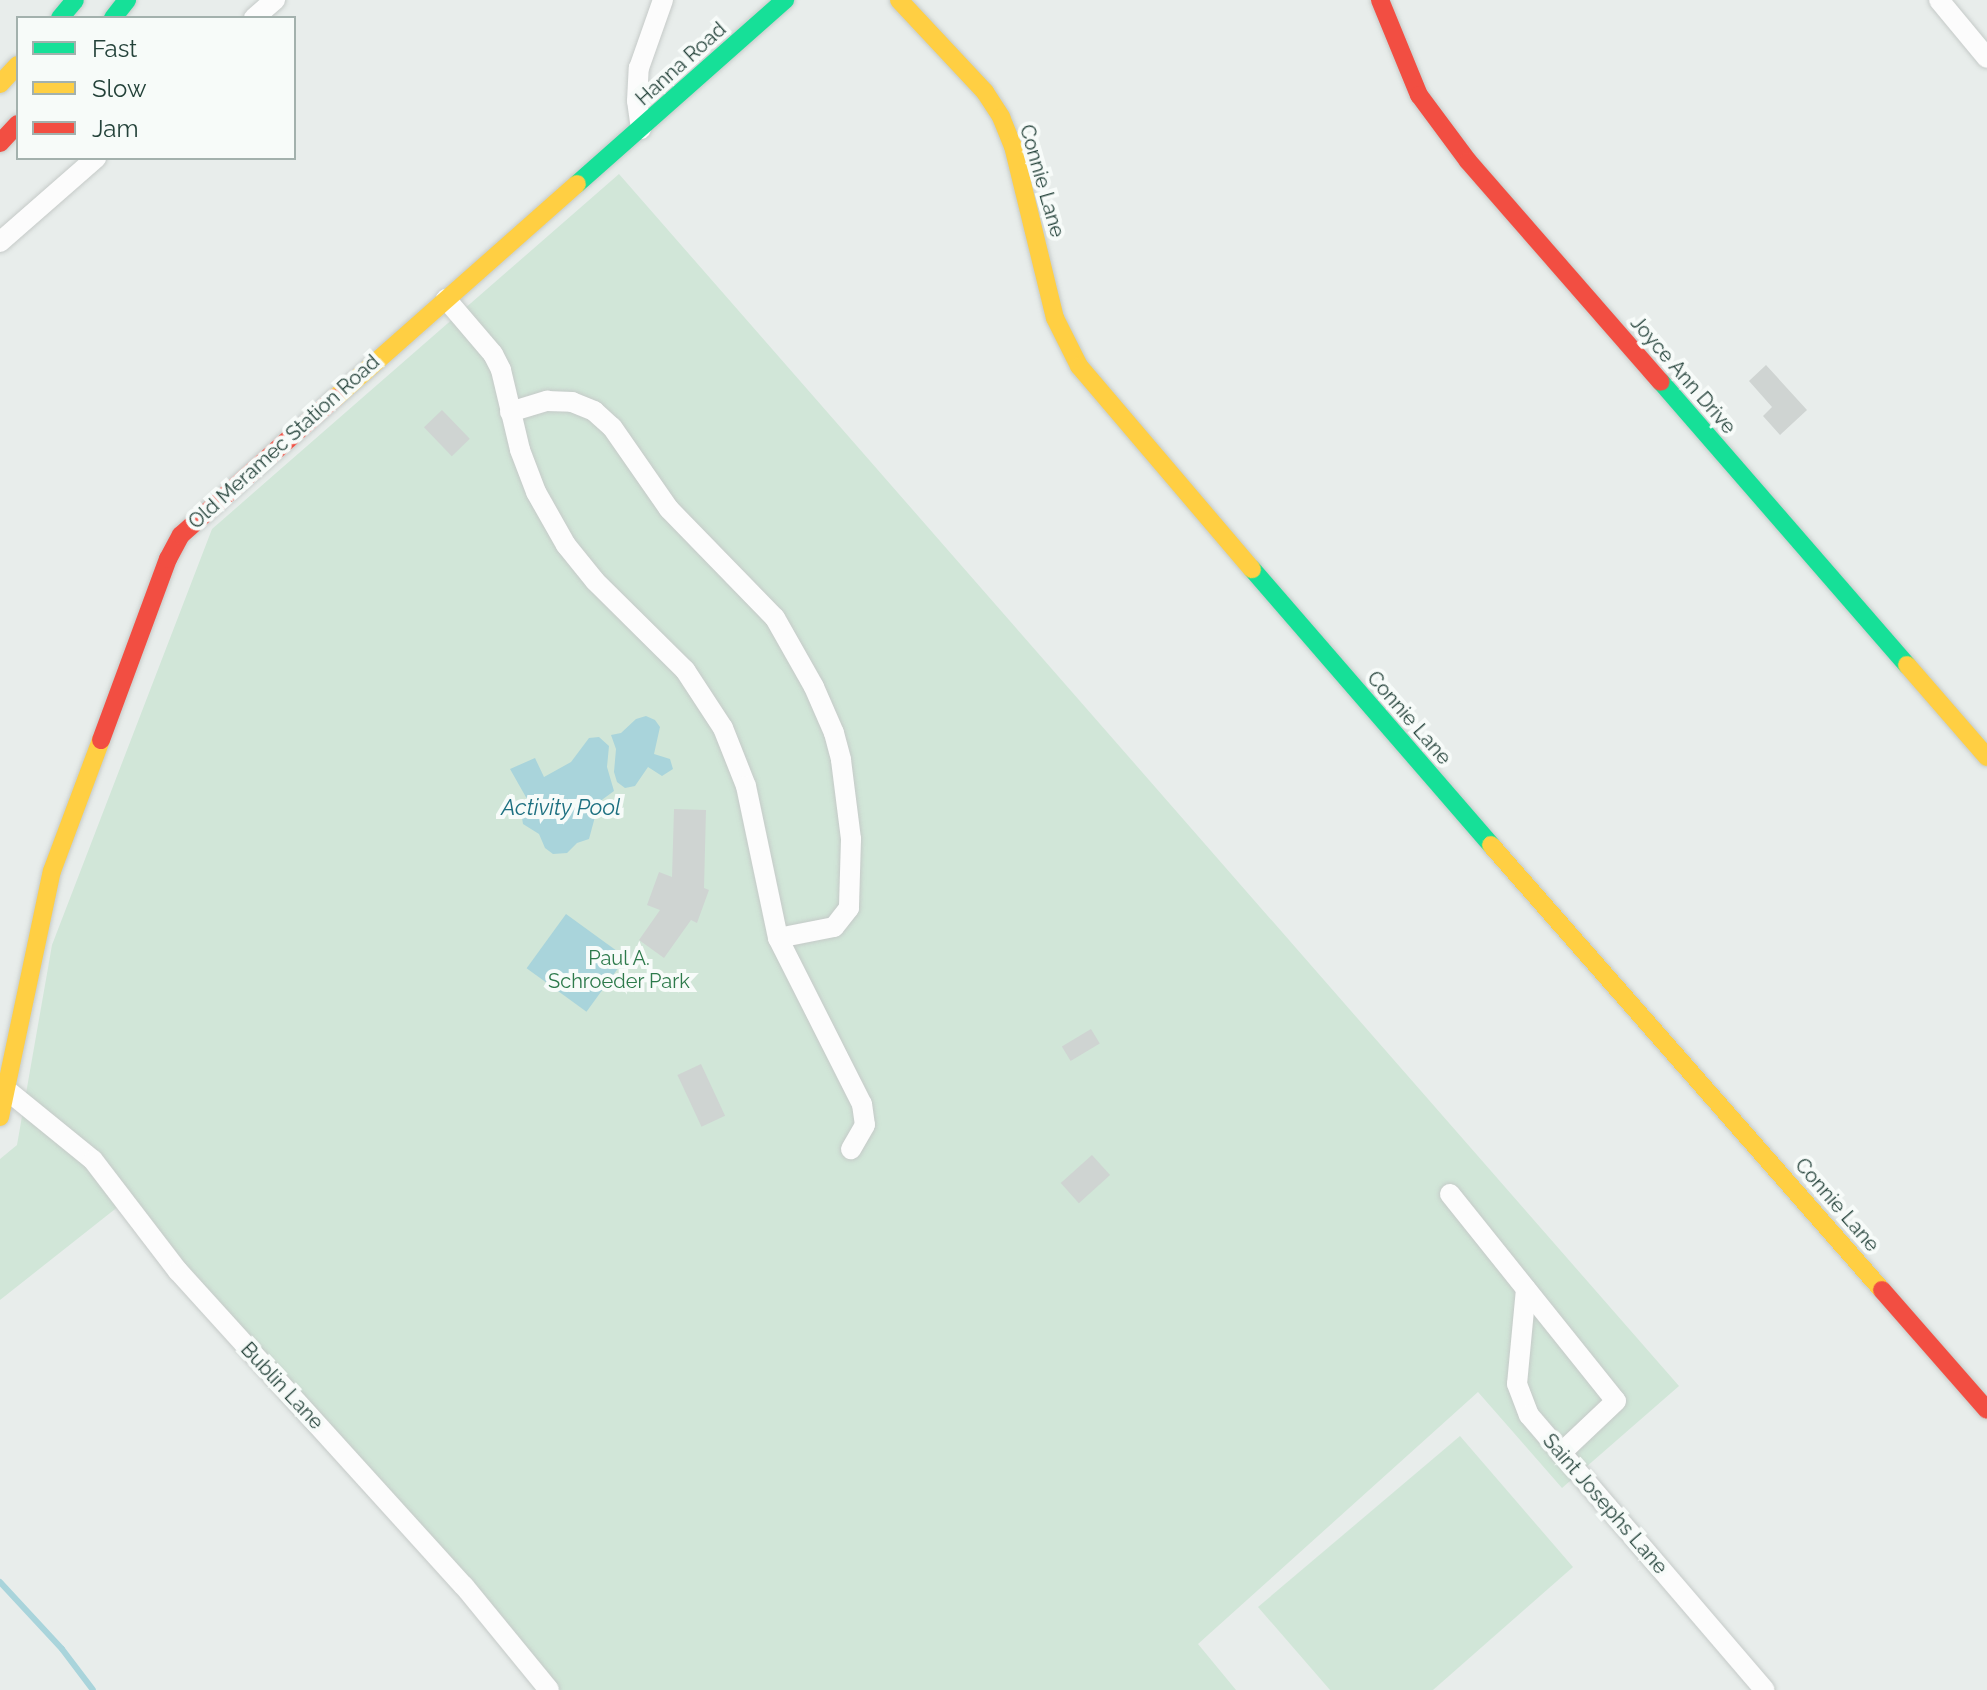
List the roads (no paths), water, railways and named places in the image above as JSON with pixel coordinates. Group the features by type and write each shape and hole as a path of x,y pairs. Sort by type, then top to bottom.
{"main road":[{"path":"62,16 75,0"},
{"path":"115,16 127,0"},
{"name":"Hanna Road","path":"641,129 785,0"},
{"name":"Connie Lane","path":"899,0 985,92 1001,117 1013,146 1055,318 1079,366 1319,649 1987,1410"},
{"name":"Joyce Ann Drive","path":"1380,0 1419,95 1468,161 1987,757"},
{"path":"0,84 16,67"},
{"path":"0,143 16,126"},
{"name":"Old Meramec Station Road","path":"0,1117 8,1091 52,871 174,548 199,515 641,129"}],"street":[{"path":"256,16 275,0"},
{"path":"641,129 637,101 639,68 663,0"},
{"path":"1939,0 1987,58"},
{"path":"0,242 94,160"},
{"path":"446,299 493,354 501,370 510,412 536,492 566,545 595,581 685,670 723,728 746,786 778,938 862,1104 865,1125 851,1149"},
{"path":"510,412 547,401 572,402 594,411 612,427 669,509 775,618 814,687 834,733 841,760 851,839 849,908 834,927 778,938"},
{"name":"Bublin Lane","path":"8,1091 93,1160 178,1271 464,1586 549,1690"},
{"path":"1450,1194 1616,1401 1561,1453"},
{"name":"Saint Josephs Lane","path":"1526,1289 1517,1384 1529,1415 1765,1690"}],"water":[{"path":"646,716 655,720 660,727 654,754 670,759 673,769 662,776 648,767 635,786 625,788 617,782 614,772 616,749 611,735 621,733 636,719"},
{"name":"Activity Pool","path":"599,737 609,746 607,767 614,791 599,802 589,839 577,843 567,853 553,854 545,848 539,834 523,824 521,812 527,799 510,769 535,758 544,777 571,762 589,738"},
{"path":"566,914 626,957 586,1012 527,968"}],"waterway":[{"path":"0,1582 62,1649 93,1690"}],"park label":[{"name":"Paul A. Schroeder Park","path":"619,970"}]}
